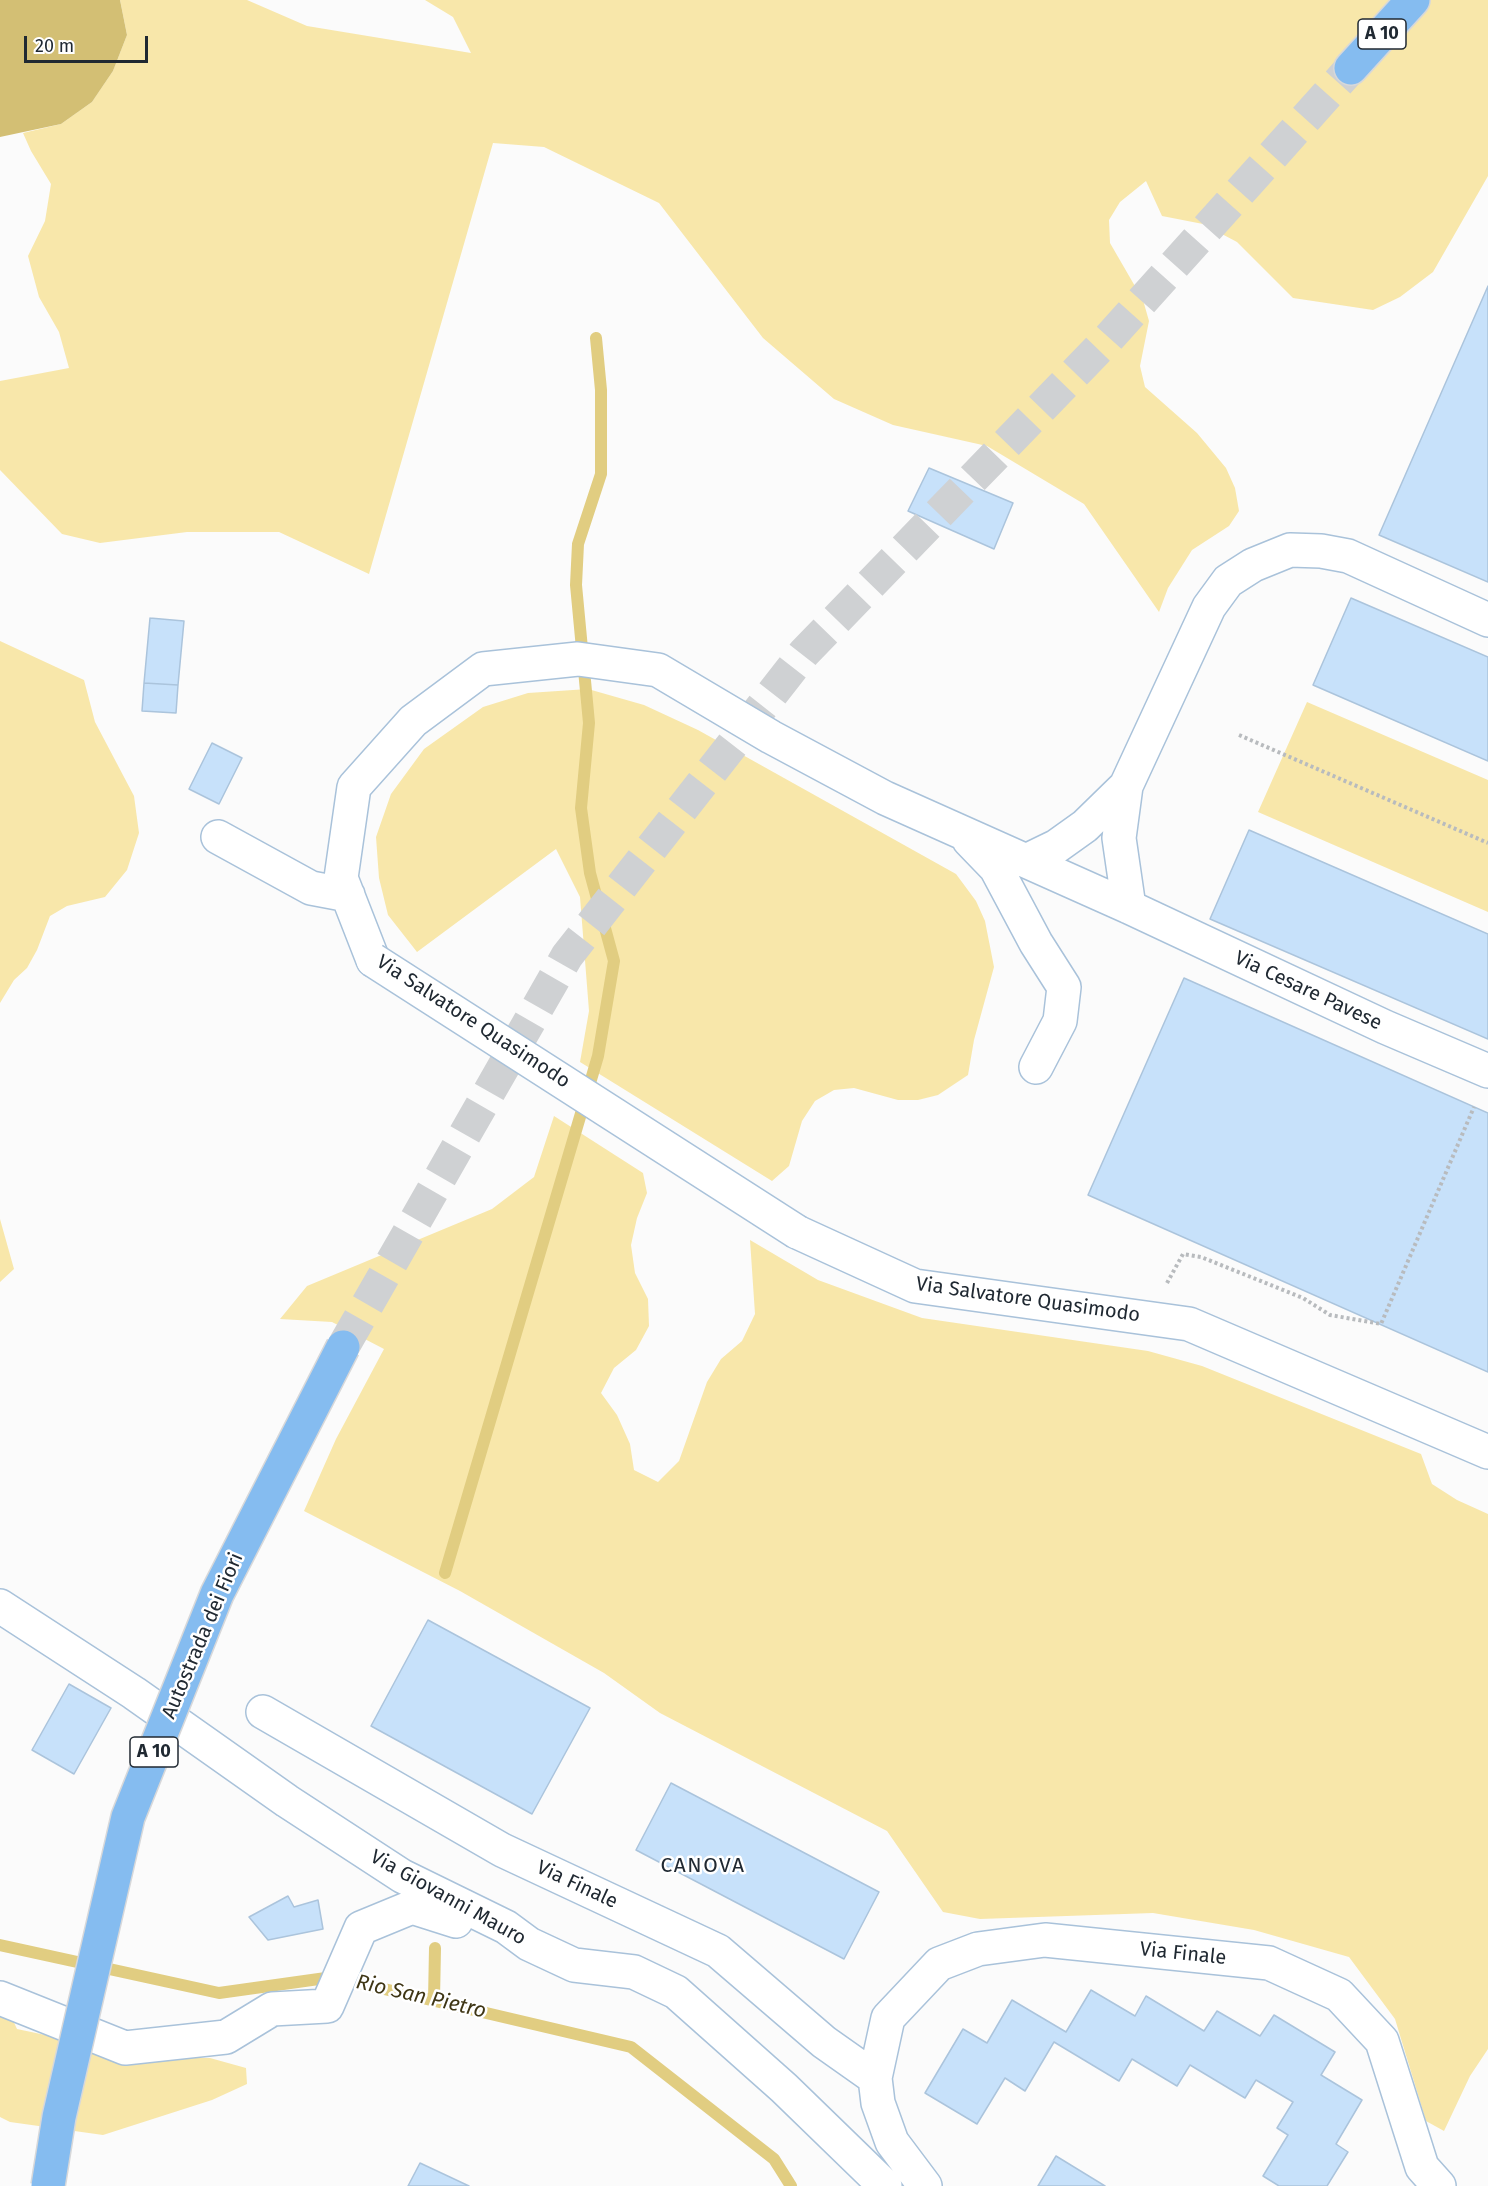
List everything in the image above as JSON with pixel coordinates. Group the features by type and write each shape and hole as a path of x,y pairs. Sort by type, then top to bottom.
{"highway":[{"name":"A 10","path":"1351,68 1413,0"},
{"name":"Autostrada dei Fiori","path":"48,2186 59,2117 129,1817 217,1594 343,1347"}],"street":[{"path":"1129,907 1119,838 1126,786 1209,607 1228,581 1253,565 1290,550 1321,551 1348,556 1488,620"},
{"name":"Via Salvatore Quasimodo","path":"1026,861 885,798 771,737 658,670 578,659 483,669 413,721 354,787 341,878 373,960 797,1232 915,1286 1189,1324 1488,1452"},
{"path":"1026,861 1057,846 1085,826 1126,786"},
{"path":"962,832 996,868 1036,944 1064,987 1060,1021 1036,1067"},
{"path":"218,837 311,888 348,895"},
{"name":"Via Cesare Pavese","path":"1026,861 1378,1024 1488,1071"},
{"name":"Via Giovanni Mauro","path":"0,1606 134,1693 287,1801 402,1876 506,1928 529,1944 574,1965 634,1972 676,1992 784,2088 883,2185"},
{"name":"Via Finale","path":"263,1712 502,1850 718,1951 824,2042 875,2078"},
{"path":"0,1998 125,2048 226,2037 272,2009 327,2006 361,1928 412,1907 445,1917 498,1939 529,1944"},
{"name":"Via Finale","path":"925,2186 892,2142 878,2103 875,2078 888,2018 939,1964 978,1949 1044,1940 1269,1963 1339,1995 1382,2041 1422,2167 1439,2186"}],"path":[{"path":"1239,735 1488,843"},
{"path":"1154,1318 1163,1290 1183,1254 1201,1257 1263,1280 1303,1298 1330,1316 1381,1324 1474,1106"}],"shaded area":[{"path":"0,0 120,0 127,35 113,71 92,102 61,124 0,137"},
{"path":"120,0 247,0 307,26 471,53 453,17 425,0 1488,0 1488,176 1433,272 1400,297 1373,310 1293,298 1237,242 1203,224 1162,216 1146,181 1120,202 1109,220 1110,243 1143,300 1149,321 1140,366 1145,387 1197,433 1226,468 1235,488 1239,511 1229,526 1192,550 1168,588 1159,612 1084,504 987,446 893,425 834,399 763,338 659,203 544,147 493,143 369,574 279,532 187,532 100,543 62,534 0,470 0,381 69,368 59,332 39,297 28,256 45,221 51,184 23,133 61,124 92,102 113,71 127,35"},
{"path":"0,641 84,680 95,722 134,796 139,833 127,870 105,897 67,906 50,916 37,950 27,968 14,980 0,1003"},
{"path":"588,689 644,705 698,730 956,874 976,901 985,921 994,967 974,1040 968,1075 938,1095 918,1100 898,1100 854,1088 834,1090 815,1101 802,1121 789,1166 772,1181 580,1062 589,1011 580,897 556,849 417,952 388,915 379,878 376,837 391,794 424,749 483,707 528,693"},
{"path":"1307,702 1488,780 1488,912 1258,812"},
{"path":"554,1116 643,1173 647,1193 637,1218 631,1245 635,1273 648,1299 649,1326 636,1350 614,1368 601,1393 617,1415 630,1444 634,1470 658,1482 679,1461 707,1382 721,1359 742,1341 755,1314 750,1240 818,1280 922,1318 1148,1351 1202,1366 1421,1454 1432,1484 1457,1500 1488,1514 1488,2049 1470,2076 1444,2131 1426,2121 1395,2019 1349,1957 1254,1930 1153,1913 980,1919 943,1912 887,1831 660,1713 604,1673 460,1591 304,1511 336,1439 384,1349 332,1322 280,1319 307,1286 492,1209 534,1177"},
{"path":"0,1219 14,1269 0,1282"},
{"path":"0,1992 17,2029 154,2058 210,2058 246,2068 247,2084 212,2100 103,2135 10,2122 0,2117"}],"building":[{"path":"1488,286 1488,582 1379,535"},
{"path":"929,468 1013,503 994,549 908,511"},
{"path":"1351,598 1488,657 1488,761 1313,685"},
{"path":"150,618 184,621 178,685 144,683"},
{"path":"144,683 178,685 176,713 142,711"},
{"path":"212,743 242,758 219,804 189,789"},
{"path":"1249,830 1488,934 1488,1039 1210,919"},
{"path":"1184,978 1488,1113 1488,1372 1088,1195"},
{"path":"428,1620 590,1708 532,1814 371,1726"},
{"path":"69,1684 111,1708 74,1774 32,1750"},
{"path":"671,1783 879,1892 844,1959 636,1850"},
{"path":"288,1896 294,1907 318,1900 323,1929 268,1940 249,1917"},
{"path":"1091,1990 1135,2016 1146,1996 1204,2031 1217,2011 1260,2036 1274,2015 1335,2052 1321,2075 1362,2100 1336,2144 1348,2152 1327,2186 1279,2186 1263,2176 1288,2135 1277,2128 1293,2102 1256,2080 1245,2098 1190,2065 1177,2086 1132,2059 1119,2081 1054,2042 1025,2091 1005,2078 977,2124 925,2093 963,2029 987,2043 1012,2000 1066,2032"},
{"path":"1056,2156 1105,2186 1038,2186"},
{"path":"420,2163 469,2186 408,2186"}],"waterway":[{"path":"445,1573 598,1056 614,961 590,873 581,808 589,723 576,585 578,544 601,474 601,390 596,338"},
{"name":"Rio San Pietro","path":"0,1945 219,1993 333,1977 631,2047 774,2159 791,2186"},
{"path":"434,2000 435,1948"}],"tunnel":[{"path":"343,1347 567,956 804,653 1108,339 1351,68"}],"district":[{"name":"CANOVA","path":"703,1866"}]}
